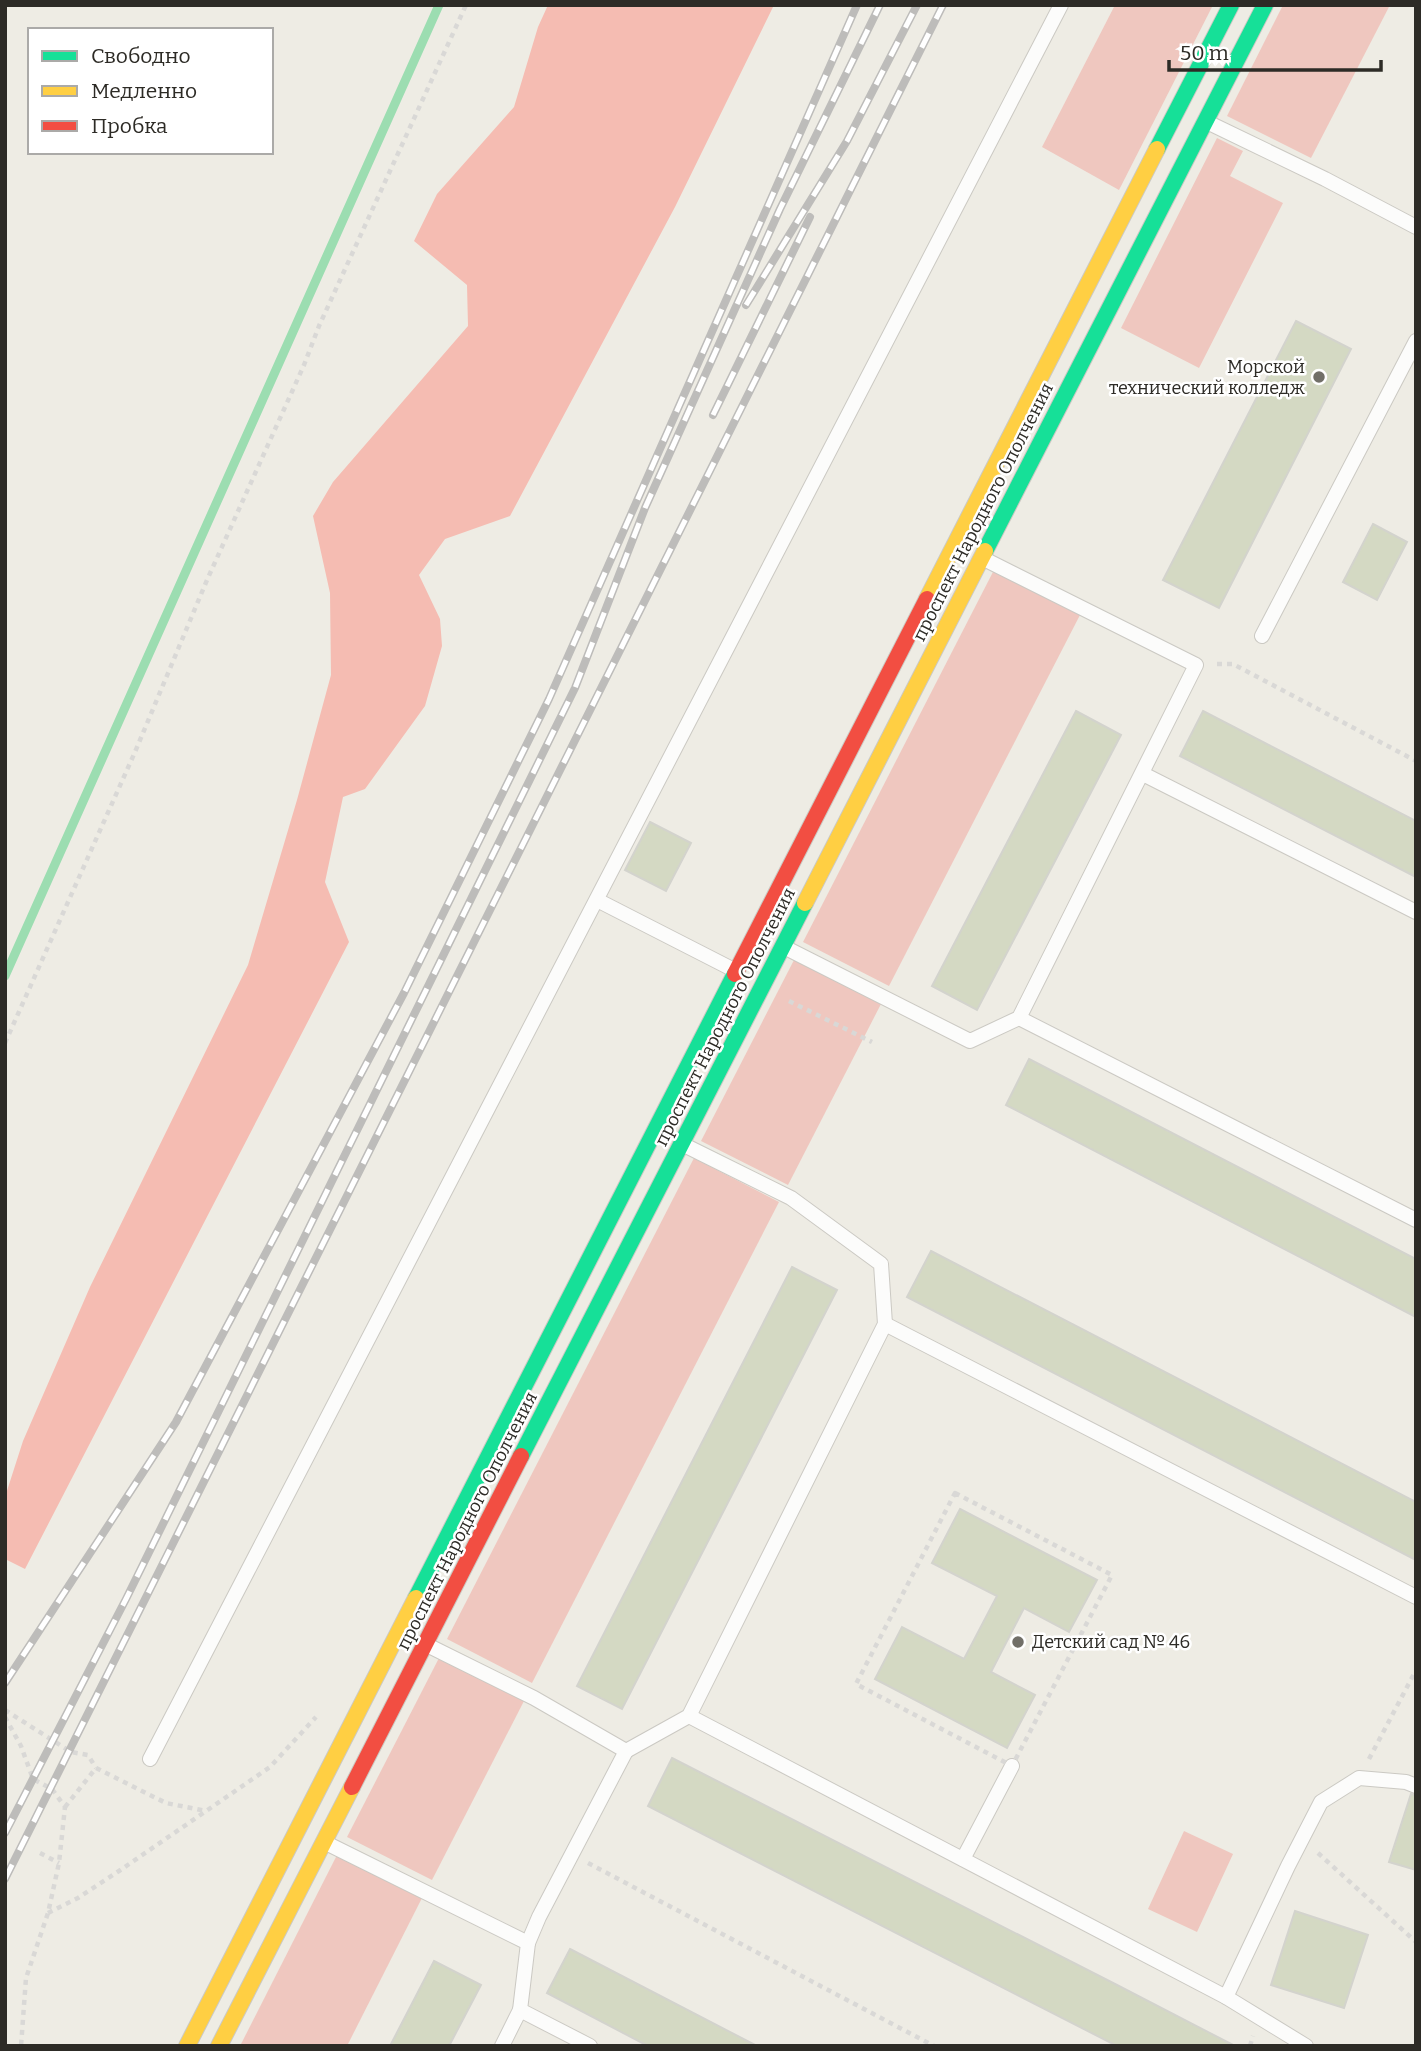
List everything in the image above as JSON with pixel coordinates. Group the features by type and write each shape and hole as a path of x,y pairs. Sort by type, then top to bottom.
{"main road":[{"name":"проспект Народного Ополчения","path":"187,2046 1231,5"},
{"name":"проспект Народного Ополчения","path":"219,2046 1265,5"}],"lane":[{"path":"150,1759 1061,5"},
{"path":"1206,121 1416,227"},
{"path":"1262,636 1416,341"},
{"path":"783,946 970,1041 1019,1018 1196,665 981,558"},
{"path":"1143,774 1416,912"},
{"path":"597,900 738,972"},
{"path":"1019,1018 1416,1220"},
{"path":"502,2046 520,2010 528,1943 571,1854 626,1751 689,1716 885,1324 881,1264 791,1198 681,1144"},
{"path":"885,1324 1416,1597"},
{"path":"426,1644 534,1698 626,1751"},
{"path":"689,1716 1226,1997 1306,2046"},
{"path":"962,1860 1012,1766"},
{"path":"1226,1997 1321,1802 1359,1778 1405,1782 1416,1786"},
{"path":"324,1842 528,1943"},
{"path":"520,2010 590,2046"}],"path":[{"path":"5,1043 135,752 206,580 466,5"},
{"path":"1233,664 1416,761"},
{"path":"778,995 872,1042"},
{"path":"955,1493 1112,1575 1012,1766 856,1684 955,1493"},
{"path":"1359,1778 1416,1670"},
{"path":"5,1710 71,1752 88,1755 96,1769 166,1803 207,1811"},
{"path":"48,1913 78,1898 241,1785 270,1768 321,1711"},
{"path":"5,1717 21,1746 33,1779 51,1789 65,1807"},
{"path":"21,2046 26,1978 48,1913 59,1863 65,1807 96,1769"},
{"path":"1302,1839 1416,1942"},
{"path":"40,1853 59,1863"},
{"path":"571,1854 934,2046"}],"shaded area":[{"path":"548,5 774,5 675,207 510,516 445,539 419,575 440,619 442,646 425,706 365,789 343,797 325,882 349,942 25,1569 5,1559 5,1497 23,1441 90,1287 248,965 297,800 331,675 330,593 313,516 333,482 468,326 467,285 414,241 437,194 514,107 538,27"},
{"path":"1115,5 1213,5 1119,190 1042,147"},
{"path":"1283,5 1390,5 1311,158 1227,116"},
{"path":"1217,138 1243,151 1230,176 1283,203 1199,368 1121,328"},
{"path":"994,570 1080,615 889,986 803,942"},
{"path":"794,960 881,1004 788,1185 701,1141"},
{"path":"694,1158 779,1202 532,1683 447,1639"},
{"path":"439,1658 524,1701 432,1880 347,1837"},
{"path":"1184,1831 1233,1854 1197,1932 1148,1909"},
{"path":"337,1855 422,1898 347,2046 240,2046"}],"building":[{"path":"1296,321 1351,349 1219,608 1163,580"},
{"path":"1373,524 1407,542 1377,600 1343,582"},
{"path":"1076,711 1121,735 977,1010 932,986"},
{"path":"1203,711 1416,821 1416,877 1180,756"},
{"path":"650,822 691,843 666,891 625,870"},
{"path":"1029,1059 1416,1259 1416,1317 1006,1105"},
{"path":"931,1251 1416,1502 1416,1560 907,1297"},
{"path":"792,1267 837,1290 622,1709 577,1686"},
{"path":"960,1509 1097,1580 1069,1632 1024,1608 991,1672 1035,1695 1007,1748 875,1679 902,1627 964,1659 997,1596 932,1563"},
{"path":"672,1758 1235,2046 1117,2046 648,1806"},
{"path":"1411,1794 1416,1795 1416,1870 1389,1862"},
{"path":"1295,1911 1368,1935 1344,2008 1271,1985"},
{"path":"570,1949 757,2046 648,2046 547,1993"},
{"path":"434,1961 481,1985 449,2046 390,2046"}],"waterway":[{"path":"5,976 439,5"}],"railway":[{"path":"5,1683 176,1422 404,993 549,699 857,5"},
{"path":"5,1833 126,1599 575,688 645,508 780,209 880,5"},
{"path":"746,305 847,141 917,5"},
{"path":"5,1879 943,5"},
{"path":"713,415 810,217"}],"traffic: fast":[{"path":"1157,149 1231,5"},
{"path":"985,551 1265,5"},
{"path":"521,1456 805,903"},
{"path":"416,1598 735,974"}],"traffic: slow":[{"path":"927,599 1157,149"},
{"path":"805,903 985,551"},
{"path":"187,2046 416,1598"},
{"path":"219,2046 352,1787"}],"traffic: jam":[{"path":"735,974 927,599"},
{"path":"352,1787 521,1456"}],"place":[{"name":"Морской технический колледж","path":"1319,377"},
{"name":"Детский сад № 46","path":"1018,1642"}]}
